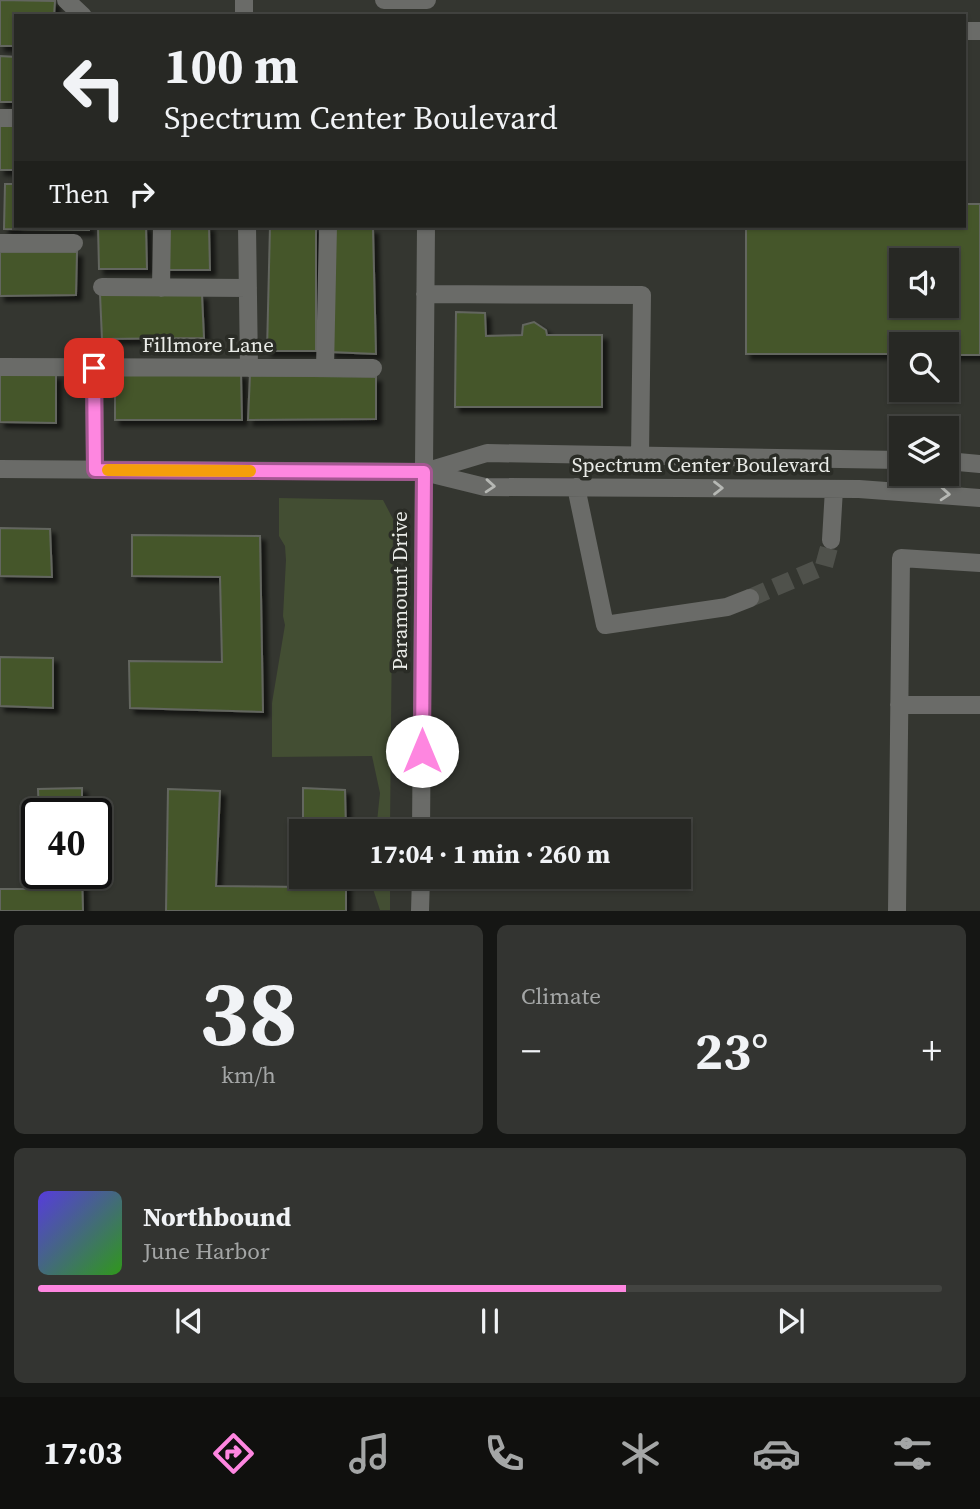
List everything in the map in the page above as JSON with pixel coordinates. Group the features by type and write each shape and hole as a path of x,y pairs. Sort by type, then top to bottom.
{"street":[{"path":"66,0 81,14"},
{"path":"384,0 427,0"},
{"path":"161,288 162,228"},
{"path":"247,228 249,368"},
{"path":"325,368 328,228"},
{"name":"Paramount Drive","path":"421,819 426,228"},
{"path":"0,243 74,243"},
{"path":"102,287 248,288"},
{"path":"425,294 642,295 640,456"},
{"name":"Fillmore Lane","path":"0,367 373,368"},
{"path":"94,368 95,470"},
{"name":"Spectrum Center Boulevard","path":"424,472 487,453 889,460"},
{"path":"959,462 980,464"},
{"name":"Spectrum Center Boulevard","path":"0,470 424,472 485,487 834,489 980,498"},
{"path":"576,487 605,625 727,607 750,598"},
{"path":"831,540 834,489"},
{"path":"897,911 901,558 980,563"},
{"path":"899,705 980,705"},
{"path":"420,911 421,889"}],"green space":[{"path":"279,498 383,500 393,519 390,819 377,819 380,793 372,756 272,757 272,703 285,625 283,616 286,560 285,546 279,536"},
{"path":"373,889 390,889 390,910 380,910"}],"building":[{"path":"0,0 55,1 54,14 14,14 14,46 0,46"},
{"path":"0,56 14,57 14,102 0,102"},
{"path":"0,125 14,125 14,170 0,170"},
{"path":"5,184 14,184 14,228 89,230 4,229"},
{"path":"966,204 980,204 980,355 959,355 959,332 889,332 889,354 746,354 746,228 966,228"},
{"path":"98,228 146,228 147,269 99,269"},
{"path":"165,228 209,228 210,270 164,270"},
{"path":"270,228 316,228 316,351 267,351"},
{"path":"333,228 373,229 376,354 330,352"},
{"path":"0,252 77,252 76,295 0,296"},
{"path":"100,294 202,295 204,338 102,339"},
{"path":"456,312 485,313 486,336 522,335 523,325 534,322 546,330 547,335 602,335 602,407 455,407"},
{"path":"115,374 241,374 242,420 115,420"},
{"path":"0,375 56,375 56,423 0,422"},
{"path":"250,375 376,377 376,419 248,420"},
{"path":"0,528 50,529 52,577 0,576"},
{"path":"132,535 260,536 263,712 130,708 129,661 222,662 220,577 132,576"},
{"path":"0,657 53,658 53,708 0,706"},
{"path":"82,788 82,798 38,798 38,789"},
{"path":"303,788 345,790 346,819 303,819"},
{"path":"168,789 220,791 216,886 346,889 346,911 166,911"},
{"path":"0,889 82,889 83,911 0,911"}],"tunnel":[{"path":"750,598 824,566 831,540"}],"slow traffic":[{"path":"108,470 250,471"}],"route":[{"path":"94,368 95,470 424,472 422,751"}]}
